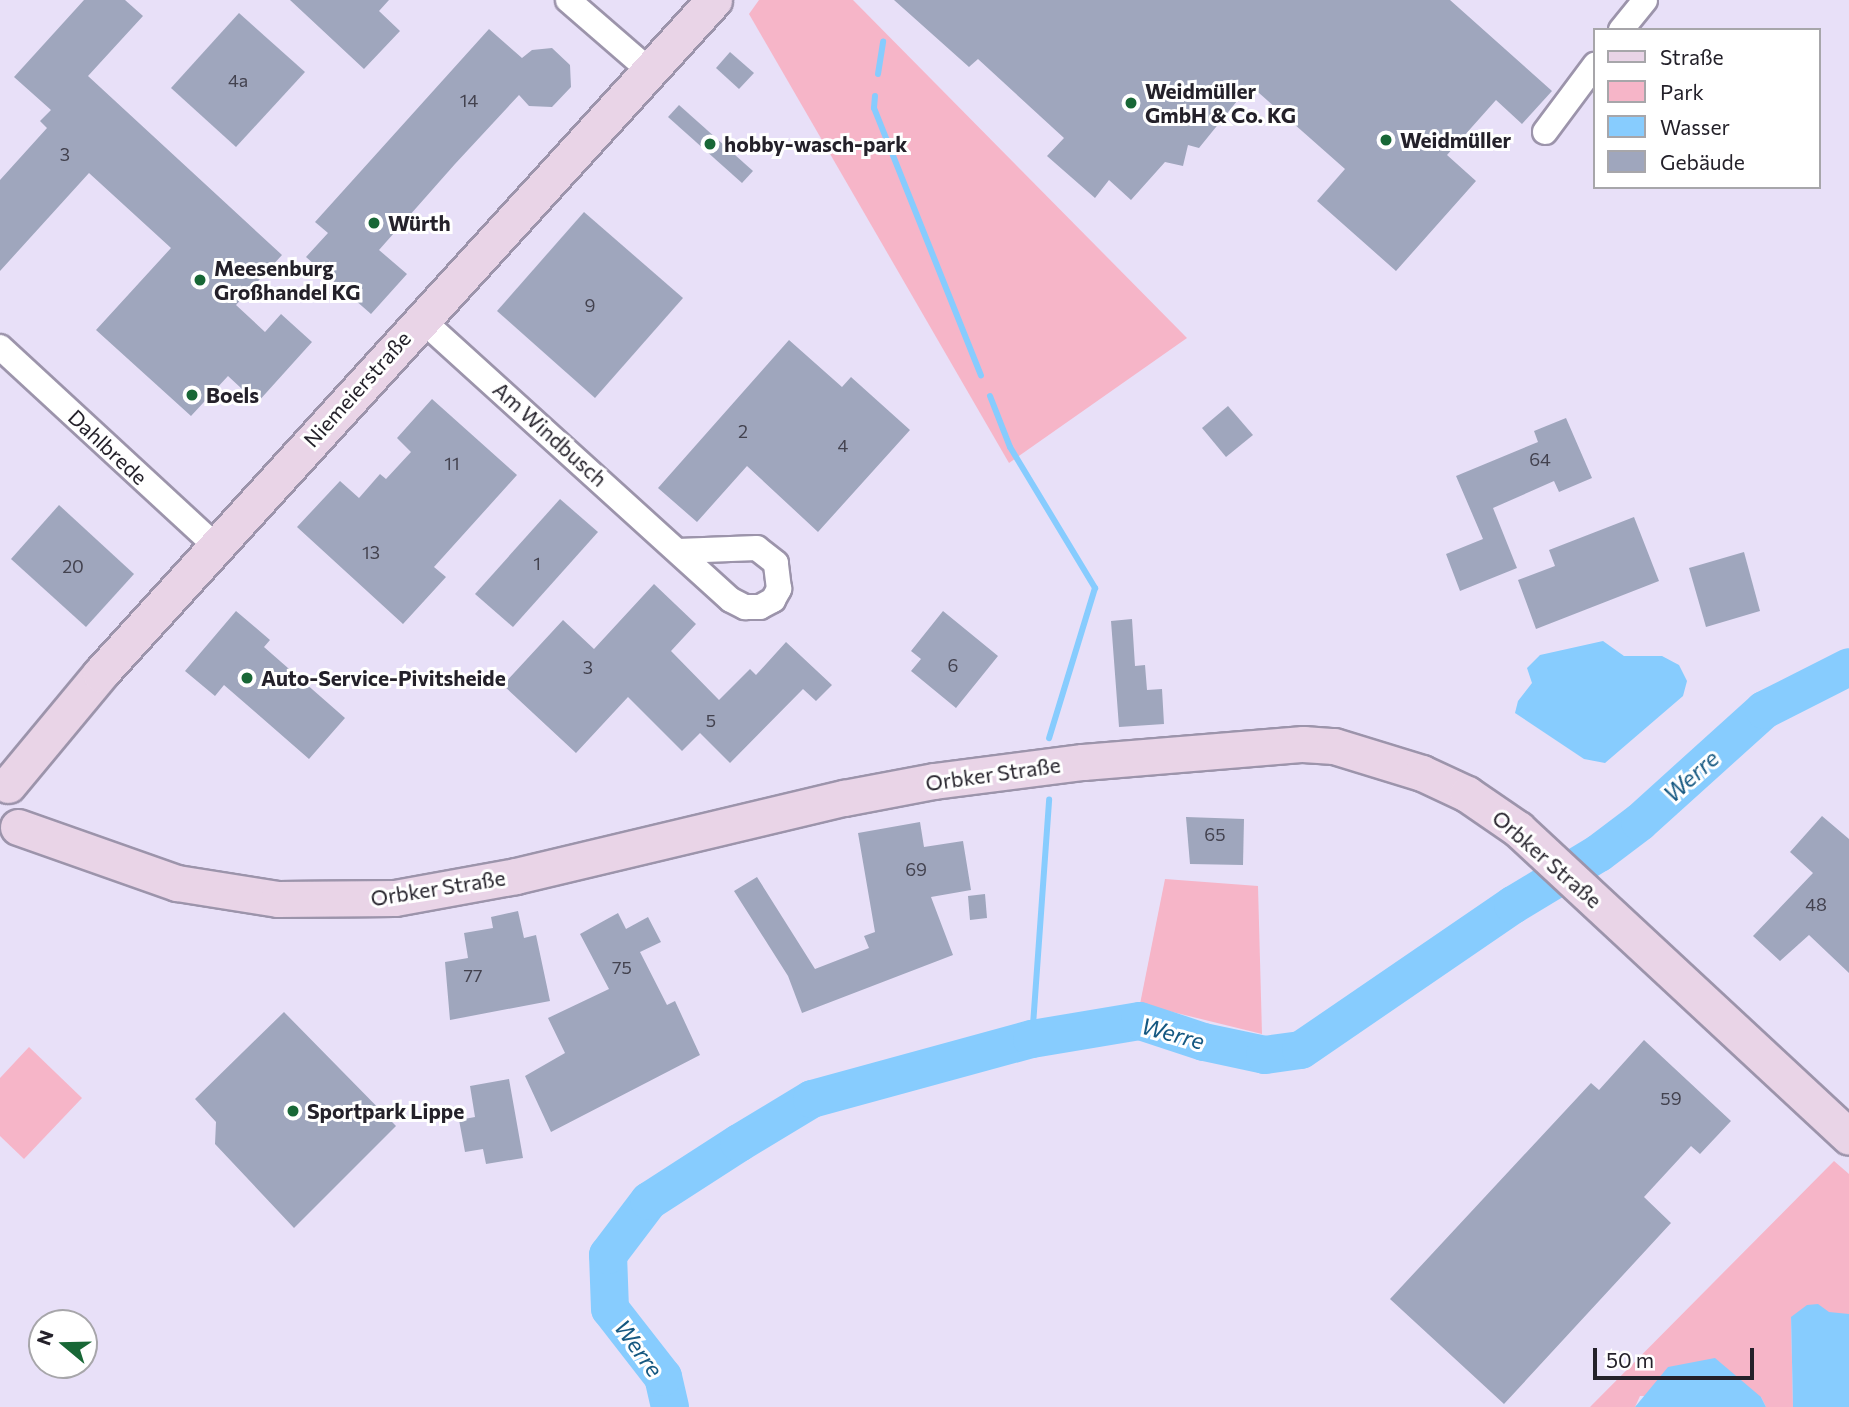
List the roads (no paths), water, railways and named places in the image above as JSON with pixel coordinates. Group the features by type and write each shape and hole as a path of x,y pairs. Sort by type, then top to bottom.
{"street":[{"path":"568,0 650,71"},
{"name":"Niemeierstraße","path":"4,782 421,319 714,0"},
{"path":"1623,28 1645,0"},
{"path":"1545,132 1594,66"},
{"name":"Am Windbusch","path":"421,319 678,551"},
{"name":"Dahlbrede","path":"0,347 216,546"},
{"name":"Orbker Straße","path":"9,836 177,883 278,899 395,898 516,876 844,798 934,781 1083,762 1303,744 1334,746 1422,773 1466,794 1538,847 1849,1137"},
{"path":"4,782 21,804 9,836"}],"water":[{"path":"1603,641 1624,656 1662,656 1679,665 1687,681 1683,696 1605,763 1584,759 1515,713 1518,701 1532,683 1527,668 1540,655"},
{"path":"1818,1304 1829,1312 1849,1314 1849,1407 1793,1407 1791,1317 1807,1305"},
{"path":"1715,1358 1761,1397 1766,1407 1635,1407 1668,1367"}],"waterway":[{"path":"878,74 883,41"},
{"path":"875,96 874,108 981,375"},
{"path":"990,396 1010,447 1095,588 1049,738"},
{"name":"Werre","path":"670,1407 663,1377 610,1309 608,1255 649,1201 739,1143 812,1099 1032,1039 1140,1021 1204,1042 1265,1055 1301,1050 1513,905 1599,853 1640,822 1764,710 1849,667"},
{"path":"1032,1039 1049,800"}],"place":[{"name":"Weidmüller GmbH & Co. KG","path":"1131,103"},
{"name":"Weidmüller","path":"1386,140"},
{"name":"hobby-wasch-park","path":"710,144"},
{"name":"Würth","path":"374,223"},
{"name":"Meesenburg Großhandel KG","path":"200,280"},
{"name":"Boels","path":"192,395"},
{"name":"Auto-Service-Pivitsheide","path":"247,678"},
{"name":"Sportpark Lippe","path":"293,1111"}]}
